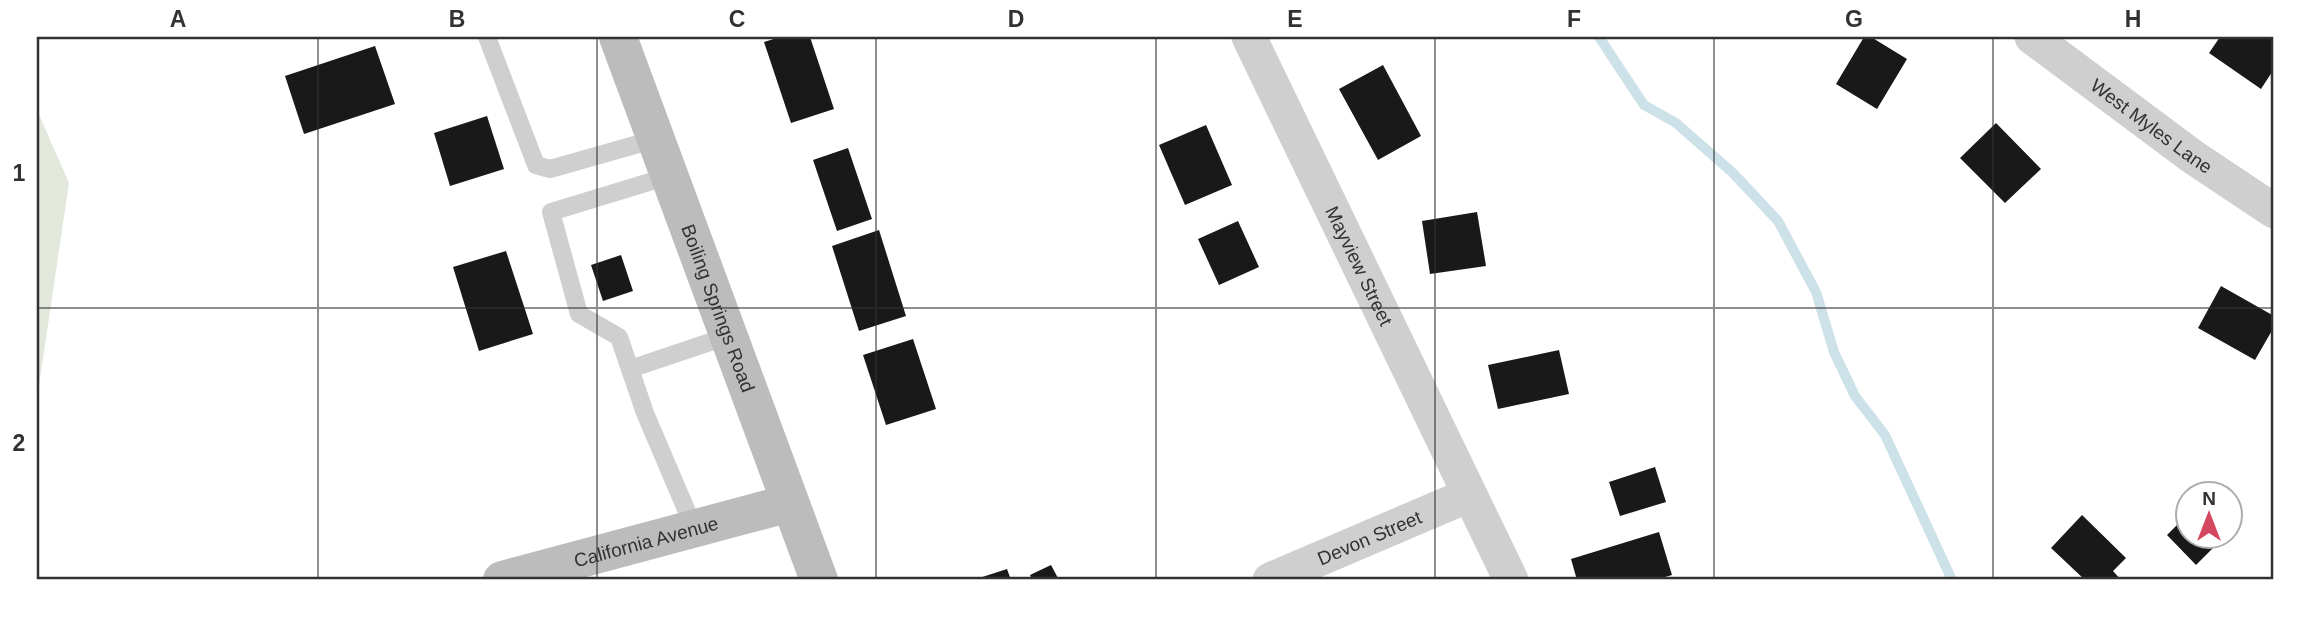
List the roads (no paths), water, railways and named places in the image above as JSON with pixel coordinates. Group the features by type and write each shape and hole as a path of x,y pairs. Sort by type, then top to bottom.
{"main road":[{"name":"Boiling Springs Road","path":"618,37 818,580"},
{"name":"California Avenue","path":"502,580 790,503"}],"street":[{"name":"Mayview Street","path":"1249,37 1511,580"},
{"name":"West Myles Lane","path":"2032,37 2193,157 2274,211"},
{"name":"Devon Street","path":"1270,580 1469,495"}],"lane":[{"path":"487,37 536,165 550,169 656,139"},
{"path":"669,176 551,212 579,314 619,337 694,528"},
{"path":"630,369 728,335"}],"waterway":[{"path":"1599,37 1644,105 1676,123 1733,173 1778,221 1816,292 1834,352 1855,396 1885,435 1952,580"}]}
